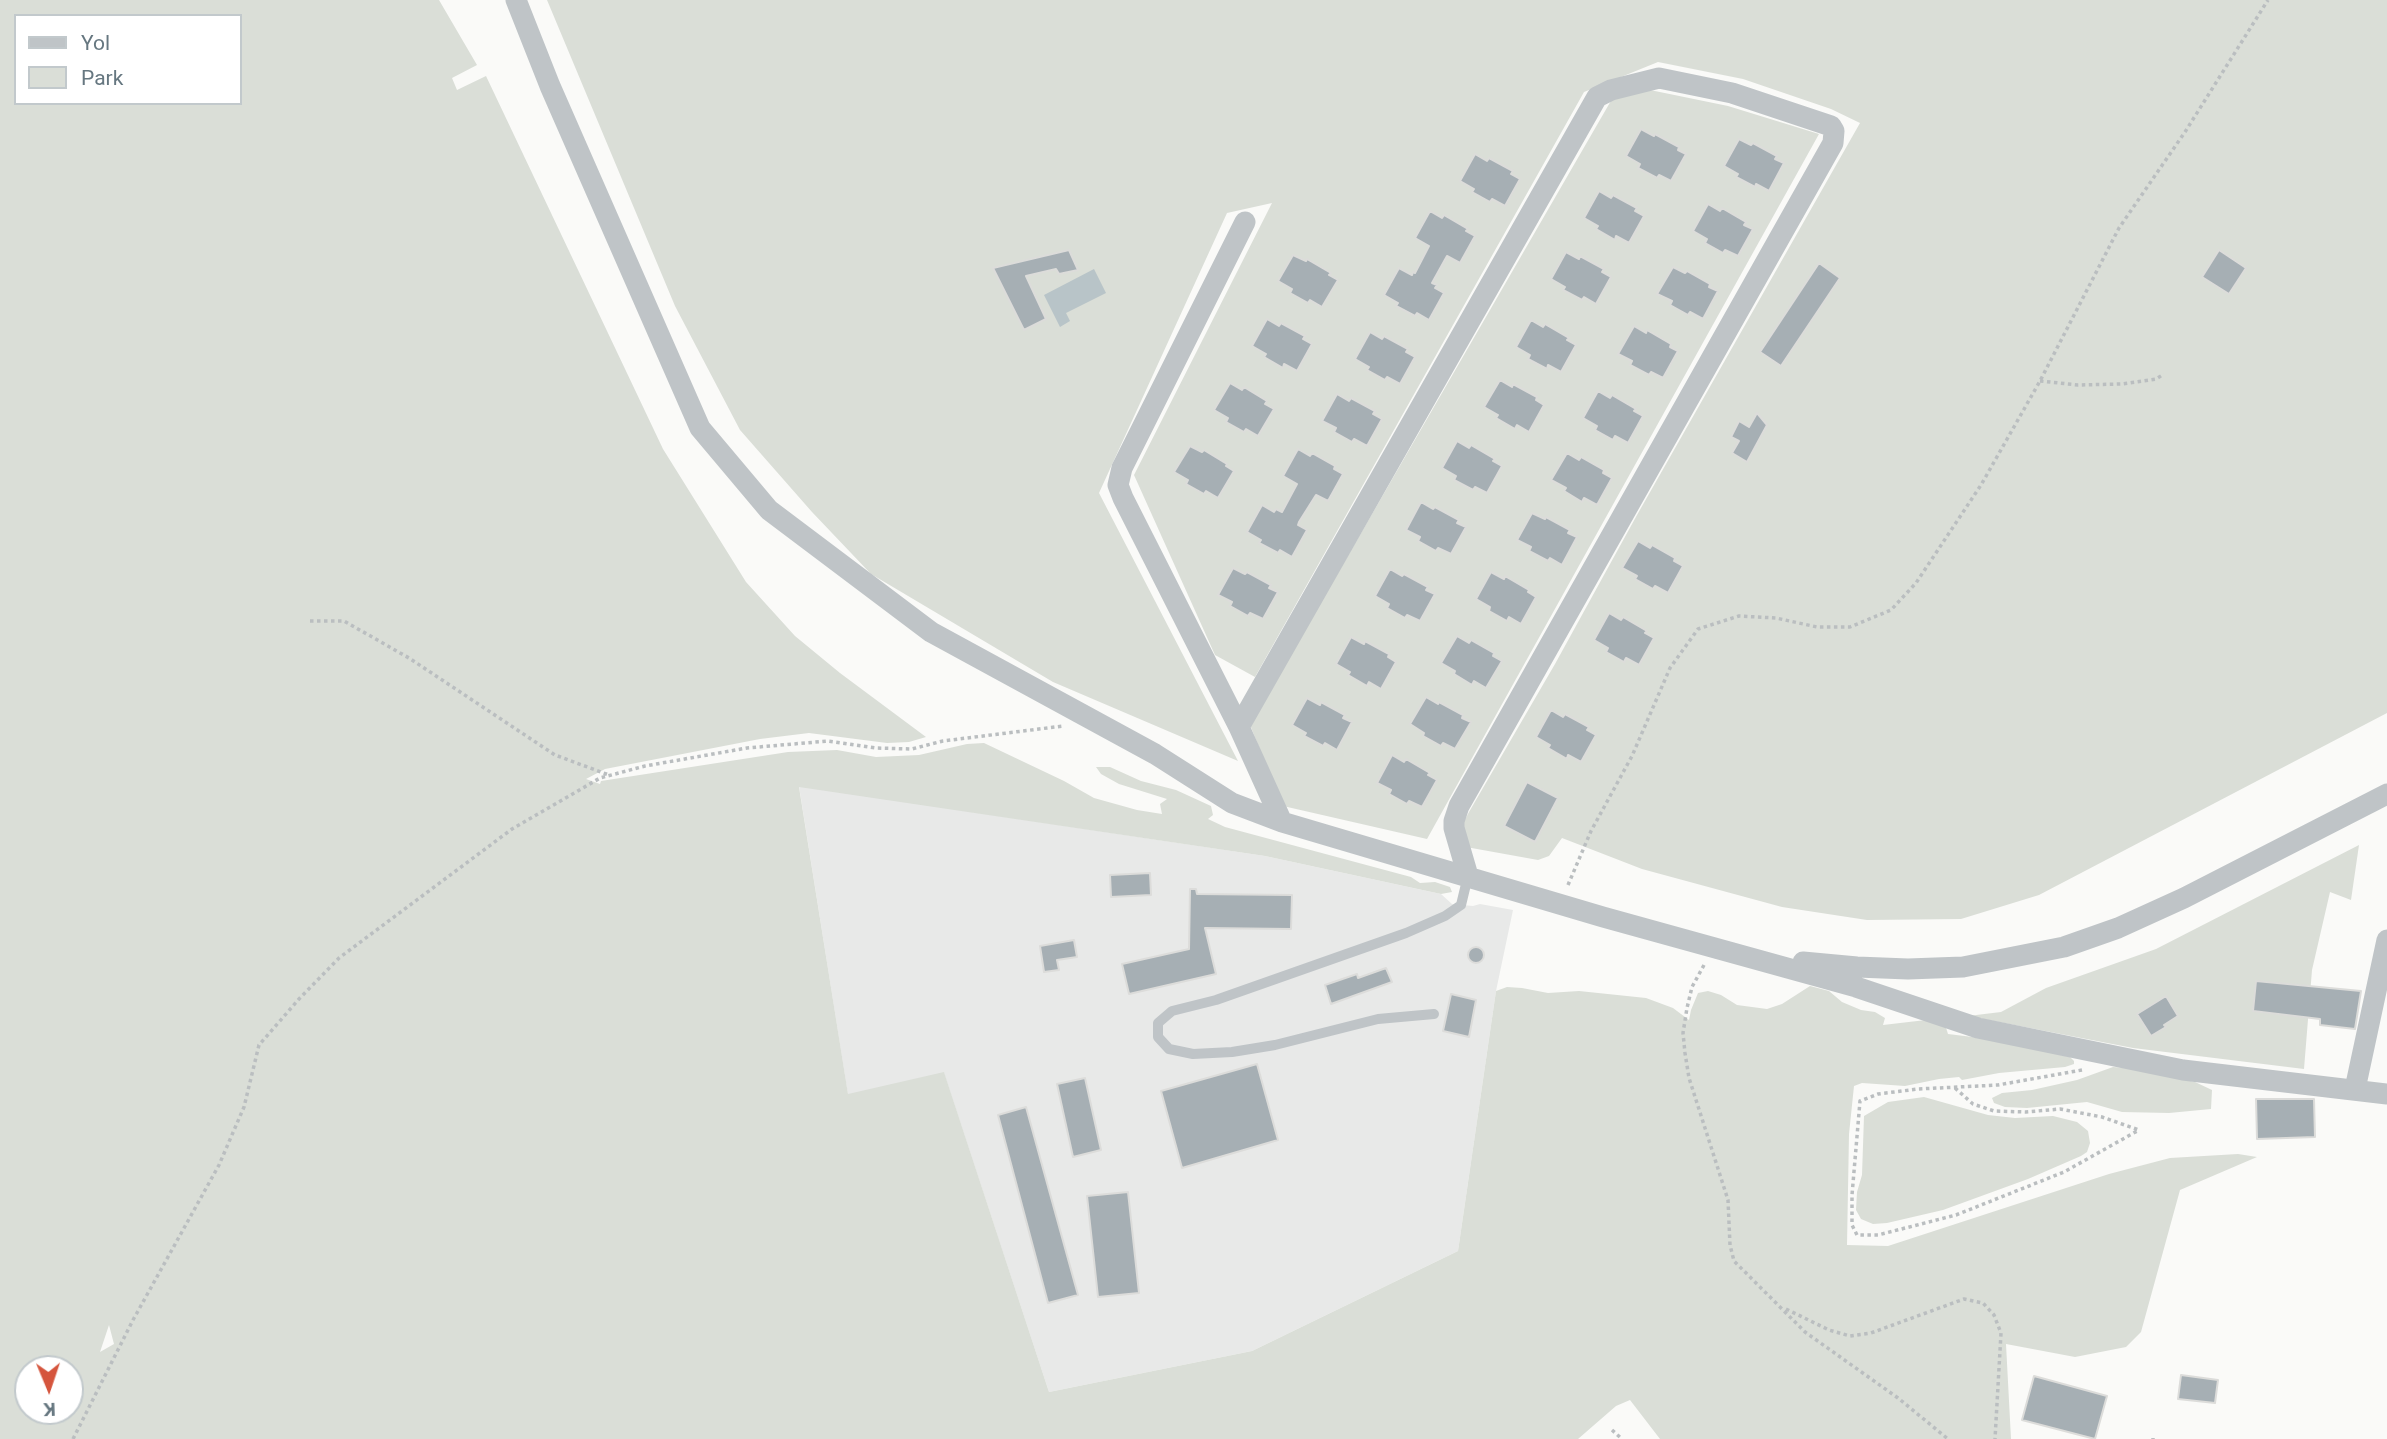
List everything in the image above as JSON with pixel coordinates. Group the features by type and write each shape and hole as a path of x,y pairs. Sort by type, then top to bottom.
{"street":[{"path":"516,0 550,86 700,428 769,510 931,632 1155,754 1232,803 1282,822 1856,987 1978,1028 2183,1070 2387,1094"},
{"path":"1239,727 1597,97 1611,90 1659,78 1732,93 1830,126 1834,131 1833,143 1459,806 1454,828 1468,876"},
{"path":"1245,222 1122,468 1118,485 1239,727 1282,822"},
{"path":"1719,949 1857,967 1908,969 1963,967 2064,947 2118,928 2184,898 2387,794"},
{"path":"2355,1089 2387,940"}],"lane":[{"path":"1434,1014 1378,1019 1275,1045 1232,1052 1193,1054 1169,1049 1158,1037 1158,1023 1172,1011 1216,1000 1406,933 1445,916 1461,905 1468,876"}],"path":[{"path":"1560,904 1591,831 1632,756 1670,668 1698,629 1739,616 1776,618 1817,628 1850,627 1891,610 1916,583 1981,485 2040,381 2119,228 2185,132 2268,0"},
{"path":"2040,381 2122,384 2155,379 2164,374"},
{"path":"310,621 344,621 409,658 555,755 611,775"},
{"path":"73,1439 133,1320 219,1166 244,1107 259,1045 339,958 512,829 600,778 645,766 747,748 828,741 876,748 912,749 943,741 1094,722"},
{"path":"1719,949 1692,987 1683,1032 1689,1078 1728,1200 1730,1245 1734,1261 1765,1293 1783,1307 1805,1332 1898,1398 1948,1439"},
{"path":"1953,1087 1973,1104 1994,1111 2060,1110 2102,1117 2139,1130 2064,1171 1956,1215 1878,1235 1857,1235 1852,1225 1852,1195 1860,1101 1878,1094 1953,1087 1998,1085 2086,1069"},
{"path":"1783,1307 1829,1330 1850,1336 1871,1333 1964,1299 1983,1303 1994,1315 2001,1333 1995,1439"},
{"path":"1612,1430 1622,1439"}],"shaded area":[{"path":"1094,269 1106,293 1066,313 1070,321 1060,327 1044,295"},
{"path":"799,786 1265,856 1441,894 1452,904 1480,904 1513,910 1496,991 1458,1251 1252,1351 1049,1392 944,1073 848,1095"}],"green space":[{"path":"0,0 439,0 477,65 452,78 457,90 486,76 663,449 746,582 795,636 926,737 909,742 887,743 809,733 760,739 605,769 586,779 600,784 601,781 788,752 837,750 876,757 919,755 967,744 984,743 1094,798 1162,814 1160,804 1167,799 1119,784 1101,774 1096,767 1110,767 1141,781 1176,790 1211,806 1213,815 1208,819 1225,827 1411,877 1420,883 1435,882 1450,887 1452,892 1441,894 1265,856 799,787 848,1094 944,1072 1049,1392 1252,1351 1458,1251 1496,991 1507,987 1548,993 1579,991 1646,998 1673,1008 1689,1020 1698,993 1708,991 1737,1005 1767,1009 1782,1004 1810,986 1829,991 1842,1002 1861,1010 1875,1012 1885,1018 1883,1025 1943,1018 1948,1034 1989,1039 2070,1057 2074,1061 2074,1064 2065,1067 1999,1073 1962,1080 1959,1077 1905,1086 1862,1083 1854,1086 1849,1134 1847,1245 1888,1246 2109,1174 2170,1158 2238,1154 2257,1157 2180,1190 2141,1332 2126,1347 2075,1357 2006,1344 2011,1439 1660,1439 1630,1400 1616,1406 1578,1439 0,1439","holes":["109,1325 114,1344 100,1352"]},
{"path":"547,0 2387,0 2387,713 2039,895 1961,919 1867,920 1782,907 1642,869 1562,838 1549,856 1538,860 1466,847 1460,829 1469,812 1860,123 1831,109 1743,79 1658,62 1584,92 1255,677 1215,655 1134,475 1272,203 1227,213 1099,493 1238,761 1053,682 871,574 812,512 740,430 675,306"},
{"path":"1650,90 1728,106 1819,134 1427,839 1283,806 1250,725 1612,99"},
{"path":"2359,845 2351,900 2330,892 2312,970 2304,1069 2133,1048 1968,1016 2001,1012 2046,988 2156,949"},
{"path":"2113,1067 2139,1069 2195,1082 2212,1090 2211,1109 2169,1113 2122,1112 2087,1102 2027,1108 2005,1107 1994,1103 1992,1098 2002,1093 2032,1090 2077,1080"},
{"path":"1924,1097 1988,1115 2015,1118 2053,1116 2077,1122 2088,1131 2090,1143 2087,1152 2081,1156 2028,1179 1943,1210 1887,1223 1873,1224 1861,1219 1856,1210 1862,1175 1864,1116 1888,1102"}],"building":[{"path":"1641,129 1679,147 1678,150 1686,154 1671,181 1659,175 1657,178 1638,168 1640,164 1626,156"},
{"path":"1739,139 1751,145 1753,143 1784,163 1769,191 1736,177 1738,174 1724,166"},
{"path":"1475,154 1513,171 1511,174 1520,179 1505,206 1492,199 1490,202 1472,192 1474,189 1460,181"},
{"path":"1599,191 1637,208 1635,211 1644,216 1629,243 1616,236 1615,240 1584,218"},
{"path":"1708,204 1720,211 1722,208 1753,229 1738,256 1725,250 1723,253 1705,243 1707,239 1693,231"},
{"path":"1430,211 1442,218 1444,215 1475,236 1460,263 1447,256 1432,283 1444,293 1429,320 1396,306 1398,303 1384,295 1399,268 1412,275 1415,273 1429,246 1415,238"},
{"path":"1069,250 1078,270 1059,274 1056,269 1026,276 1046,319 1024,330 993,268"},
{"path":"2219,250 2246,268 2229,294 2202,277"},
{"path":"1566,252 1604,269 1602,272 1611,277 1596,304 1563,290 1565,287 1551,279"},
{"path":"1293,255 1306,261 1307,259 1338,280 1322,307 1290,293 1292,289 1278,281"},
{"path":"1819,263 1840,278 1781,366 1760,352"},
{"path":"1673,267 1685,273 1687,271 1718,291 1703,319 1690,312 1688,315 1670,305 1672,301 1657,294"},
{"path":"1267,319 1305,336 1303,339 1312,344 1297,371 1284,364 1283,368 1252,346"},
{"path":"1531,320 1543,327 1545,324 1576,345 1561,372 1548,365 1547,369 1528,359 1530,355 1516,347"},
{"path":"1634,326 1646,333 1647,330 1678,351 1663,378 1651,372 1649,375 1630,365 1632,361 1618,354"},
{"path":"1370,332 1408,349 1406,352 1415,357 1400,384 1387,377 1385,380 1367,370 1369,367 1355,359"},
{"path":"1500,380 1537,397 1536,400 1544,405 1529,432 1517,425 1515,429 1484,407"},
{"path":"1230,383 1242,390 1244,387 1267,401 1265,404 1274,409 1258,436 1226,422 1228,418 1214,410"},
{"path":"1598,391 1610,398 1612,395 1643,416 1628,443 1615,436 1613,440 1595,430 1597,426 1583,418"},
{"path":"1337,394 1375,411 1373,414 1382,419 1367,446 1354,439 1352,442 1334,432 1336,428 1322,421"},
{"path":"1757,413 1767,425 1747,462 1732,453 1739,441 1731,437 1739,421 1749,427"},
{"path":"1457,441 1469,448 1471,445 1502,466 1487,493 1475,487 1473,490 1454,480 1456,476 1442,468"},
{"path":"1190,446 1202,452 1204,450 1234,471 1218,498 1186,484 1188,480 1174,472"},
{"path":"1298,449 1310,456 1312,453 1335,466 1334,469 1343,474 1328,501 1316,495 1299,522 1298,525 1307,530 1292,557 1259,543 1261,540 1247,532 1262,505 1274,512 1276,509 1282,512 1297,484 1283,476"},
{"path":"1567,453 1579,460 1581,457 1604,470 1603,473 1612,478 1597,505 1584,498 1582,502 1564,491 1566,488 1551,480"},
{"path":"1421,502 1459,520 1457,523 1466,527 1451,554 1438,548 1436,551 1418,541 1420,537 1406,530"},
{"path":"1532,513 1545,519 1546,517 1577,537 1562,565 1529,551 1531,547 1517,540"},
{"path":"1638,541 1650,548 1652,545 1675,558 1674,561 1683,566 1668,593 1655,586 1653,589 1622,568"},
{"path":"1233,568 1245,574 1247,572 1278,592 1263,619 1250,613 1248,616 1230,606 1232,602 1218,595"},
{"path":"1390,569 1428,587 1426,590 1435,594 1420,621 1407,615 1405,618 1387,608 1389,604 1375,596"},
{"path":"1491,572 1504,579 1505,576 1536,597 1521,624 1509,617 1507,621 1489,611 1490,607 1476,599"},
{"path":"1609,613 1621,620 1623,617 1654,638 1639,665 1626,658 1624,662 1606,652 1608,648 1594,640"},
{"path":"1457,636 1469,643 1471,640 1494,653 1493,656 1502,661 1486,688 1474,681 1472,685 1441,663"},
{"path":"1351,637 1389,654 1388,657 1396,662 1381,689 1369,682 1367,686 1336,664"},
{"path":"1426,697 1463,715 1462,718 1471,722 1455,749 1443,743 1441,746 1423,736 1424,733 1410,724"},
{"path":"1307,698 1320,705 1321,702 1352,722 1337,750 1304,736 1306,733 1292,725"},
{"path":"1551,710 1589,727 1587,730 1596,735 1581,762 1568,755 1567,759 1536,737"},
{"path":"1392,755 1404,762 1406,759 1437,780 1422,807 1409,801 1407,804 1389,794 1391,790 1377,783"},
{"path":"1527,782 1558,798 1535,842 1504,826"},
{"path":"1150,873 1151,895 1111,897 1110,875"},
{"path":"1190,889 1196,889 1197,894 1292,895 1291,929 1205,928 1216,974 1129,994 1122,964 1189,949"},
{"path":"1074,940 1077,957 1057,960 1059,970 1044,972 1040,946"},
{"path":"1476,947 1482,949 1482,961 1476,963 1470,961 1468,955 1470,949"},
{"path":"1386,968 1392,982 1331,1004 1325,985 1357,974 1358,978"},
{"path":"2256,981 2361,991 2355,1029 2320,1025 2320,1019 2253,1011"},
{"path":"1451,994 1476,1000 1469,1037 1443,1031"},
{"path":"2166,996 2178,1016 2151,1036 2137,1014"},
{"path":"1257,1064 1278,1140 1182,1168 1161,1091"},
{"path":"1085,1078 1101,1150 1073,1157 1057,1084"},
{"path":"2256,1099 2314,1099 2315,1137 2257,1139"},
{"path":"1026,1107 1078,1295 1048,1303 998,1115"},
{"path":"1128,1192 1139,1293 1098,1297 1087,1196"},
{"path":"2181,1375 2218,1380 2215,1403 2178,1399"},
{"path":"2034,1376 2107,1396 2095,1439 2022,1420"}]}
